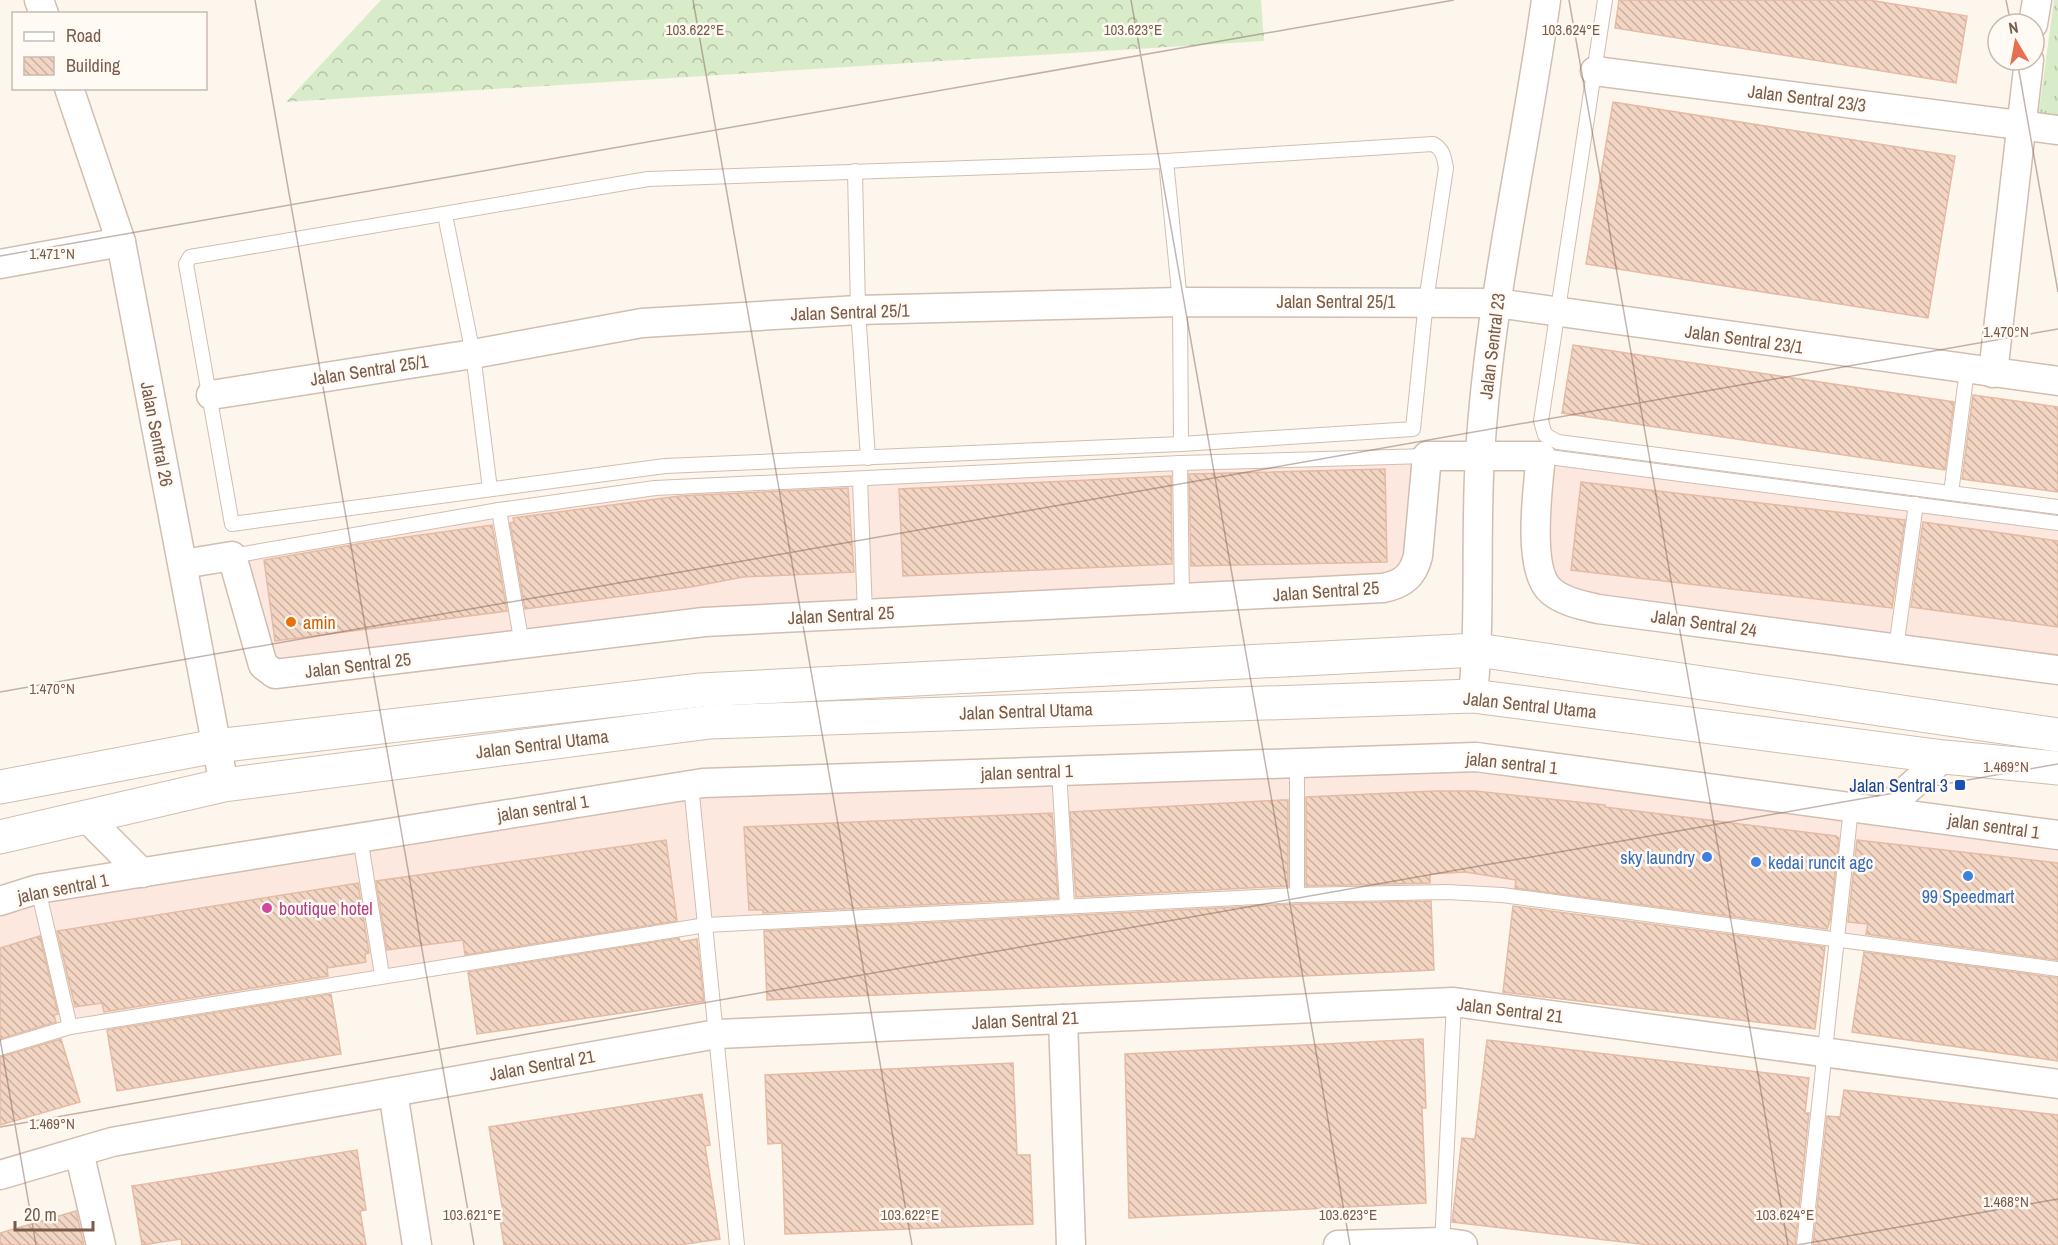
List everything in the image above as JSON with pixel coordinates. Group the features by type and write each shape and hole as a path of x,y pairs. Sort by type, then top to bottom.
{"street":[{"name":"Jalan Sentral 23","path":"1473,696 1477,650 1480,455 1496,303 1546,0"},
{"name":"Jalan Sentral 23/3","path":"1595,70 2058,130"},
{"path":"1980,372 2027,72"},
{"name":"Jalan Sentral 26","path":"70,90 121,242 224,785"},
{"path":"0,264 121,242"},
{"name":"Jalan Sentral 25/1","path":"211,395 473,354 642,322 858,310 1180,302 1496,303"},
{"name":"Jalan Sentral 23/1","path":"1496,303 1980,372 2058,381"},
{"path":"1426,456 1541,456"},
{"name":"Jalan Sentral 25","path":"232,556 263,665 275,674 704,622 1182,599 1396,586 1407,579 1415,568 1418,556 1426,456"},
{"name":"Jalan Sentral 24","path":"1541,456 1534,540 1540,567 1549,590 1571,602 1598,609 2058,669"},
{"path":"183,564 232,556"},
{"name":"Jalan Sentral Utama","path":"0,787 216,746 701,690 1477,650 2058,735"},
{"name":"Jalan Sentral Utama","path":"0,837 224,785 710,722 1473,696 1944,758 2058,768"},
{"name":"jalan sentral 1","path":"0,901 38,889 690,785 1476,757 2058,836"},
{"path":"1883,811 1944,758"},
{"path":"85,816 142,873"},
{"name":"Jalan Sentral 21","path":"0,1175 112,1142 717,1034 1063,1018 1454,1002 2058,1084"},
{"path":"1063,1018 1071,1245"},
{"path":"393,1092 417,1245"},
{"path":"79,1152 101,1245"},
{"path":"1338,1245 1449,1244"}],"lane":[{"path":"1605,0 1541,421 1542,428 1551,440 2058,507"},
{"path":"1433,144 1439,147 1444,155 1446,168 1426,301 1413,429 1181,444 665,466 232,524 186,264 190,257 648,179 1166,161 1433,144"},
{"path":"1166,161 1180,302 1181,444"},
{"path":"855,171 858,310 868,458"},
{"path":"445,215 473,354 490,489"},
{"path":"1951,493 1980,372"},
{"path":"232,556 499,510 655,488 1180,463 1426,456"},
{"path":"1541,456 2058,524"},
{"path":"1180,463 1182,599"},
{"path":"860,479 865,614"},
{"path":"1896,648 1916,504"},
{"path":"499,510 522,645"},
{"path":"1297,763 1297,895"},
{"path":"1059,771 1067,905"},
{"path":"690,785 737,1245"},
{"path":"1804,1245 1835,938 1851,808"},
{"path":"360,837 382,975"},
{"path":"38,889 70,1027"},
{"path":"0,1048 70,1027 382,975 706,925 1297,895 1474,892 2058,969"},
{"path":"1449,1244 1454,1002"}],"shaded area":[{"path":"1419,450 1424,573 704,631 279,683 238,549 657,481"},
{"path":"1531,450 2058,518 2058,679 1542,598"},
{"path":"1476,747 2058,826 2058,975 1472,897 1263,902 699,932 448,970 71,1034 0,1055 0,893 477,809"}],"green space":[{"path":"381,0 1261,0 1264,41 286,102"},
{"path":"2054,0 2058,0 2058,128 2037,126"}],"building":[{"path":"1619,0 1869,0 1967,16 1956,83 1615,28"},
{"path":"1613,102 1955,156 1928,318 1586,264"},
{"path":"1573,345 1954,402 1945,470 1562,413"},
{"path":"1973,395 2058,407 2058,492 1962,479"},
{"path":"1385,469 1387,562 1191,566 1189,474"},
{"path":"1171,476 1172,564 903,576 899,489"},
{"path":"1581,482 1905,520 1892,608 1571,570"},
{"path":"848,488 854,572 743,577 691,587 525,609 510,523 514,522 513,518 680,496"},
{"path":"1923,522 2058,541 2058,627 1911,607"},
{"path":"492,525 507,611 275,641 264,560"},
{"path":"1475,791 1605,805 1605,807 1836,836 1839,838 1827,929 1515,888 1516,880 1465,872 1430,874 1430,883 1306,886 1306,797"},
{"path":"1288,800 1288,886 1076,897 1070,812"},
{"path":"1052,813 1058,898 763,913 763,910 749,910 744,827"},
{"path":"666,840 677,921 465,955 463,940 387,950 376,881"},
{"path":"1857,840 2058,863 2058,960 1866,934 1868,924 1848,922"},
{"path":"358,883 369,953 365,954 366,962 327,968 328,976 104,1012 102,1003 75,1007 57,931"},
{"path":"1431,901 1434,970 767,1000 764,931 1297,904"},
{"path":"1513,906 1825,947 1815,1029 1503,992"},
{"path":"40,936 58,1014 54,1015 56,1022 0,1039 0,948"},
{"path":"679,938 680,942 697,939 704,1001 477,1034 468,972"},
{"path":"1864,952 2058,978 2058,1061 1852,1032"},
{"path":"331,994 341,1054 117,1091 107,1030"},
{"path":"61,1039 80,1102 0,1125 0,1057"},
{"path":"1423,1039 1426,1108 1422,1108 1426,1203 1129,1218 1125,1054"},
{"path":"1487,1040 1809,1078 1805,1113 1809,1113 1795,1245 1649,1245 1452,1222 1462,1138 1475,1139"},
{"path":"1013,1063 1017,1155 1030,1155 1033,1224 785,1234 782,1143 768,1144 765,1075"},
{"path":"1844,1090 2058,1115 2058,1245 1813,1245 1827,1116 1840,1117"},
{"path":"702,1094 710,1145 705,1146 720,1239 679,1245 504,1245 499,1213 503,1212 489,1127"},
{"path":"357,1150 366,1210 360,1211 366,1245 182,1245 181,1239 142,1245 132,1186"},
{"path":"76,1211 84,1245 0,1245 0,1233"}],"place":[{"name":"amin","path":"291,622"},
{"name":"Jalan Sentral 3","path":"1960,785"},
{"name":"sky laundry","path":"1707,857"},
{"name":"kedai runcit agc","path":"1756,862"},
{"name":"99 Speedmart","path":"1968,876"},
{"name":"boutique hotel","path":"267,908"}]}
